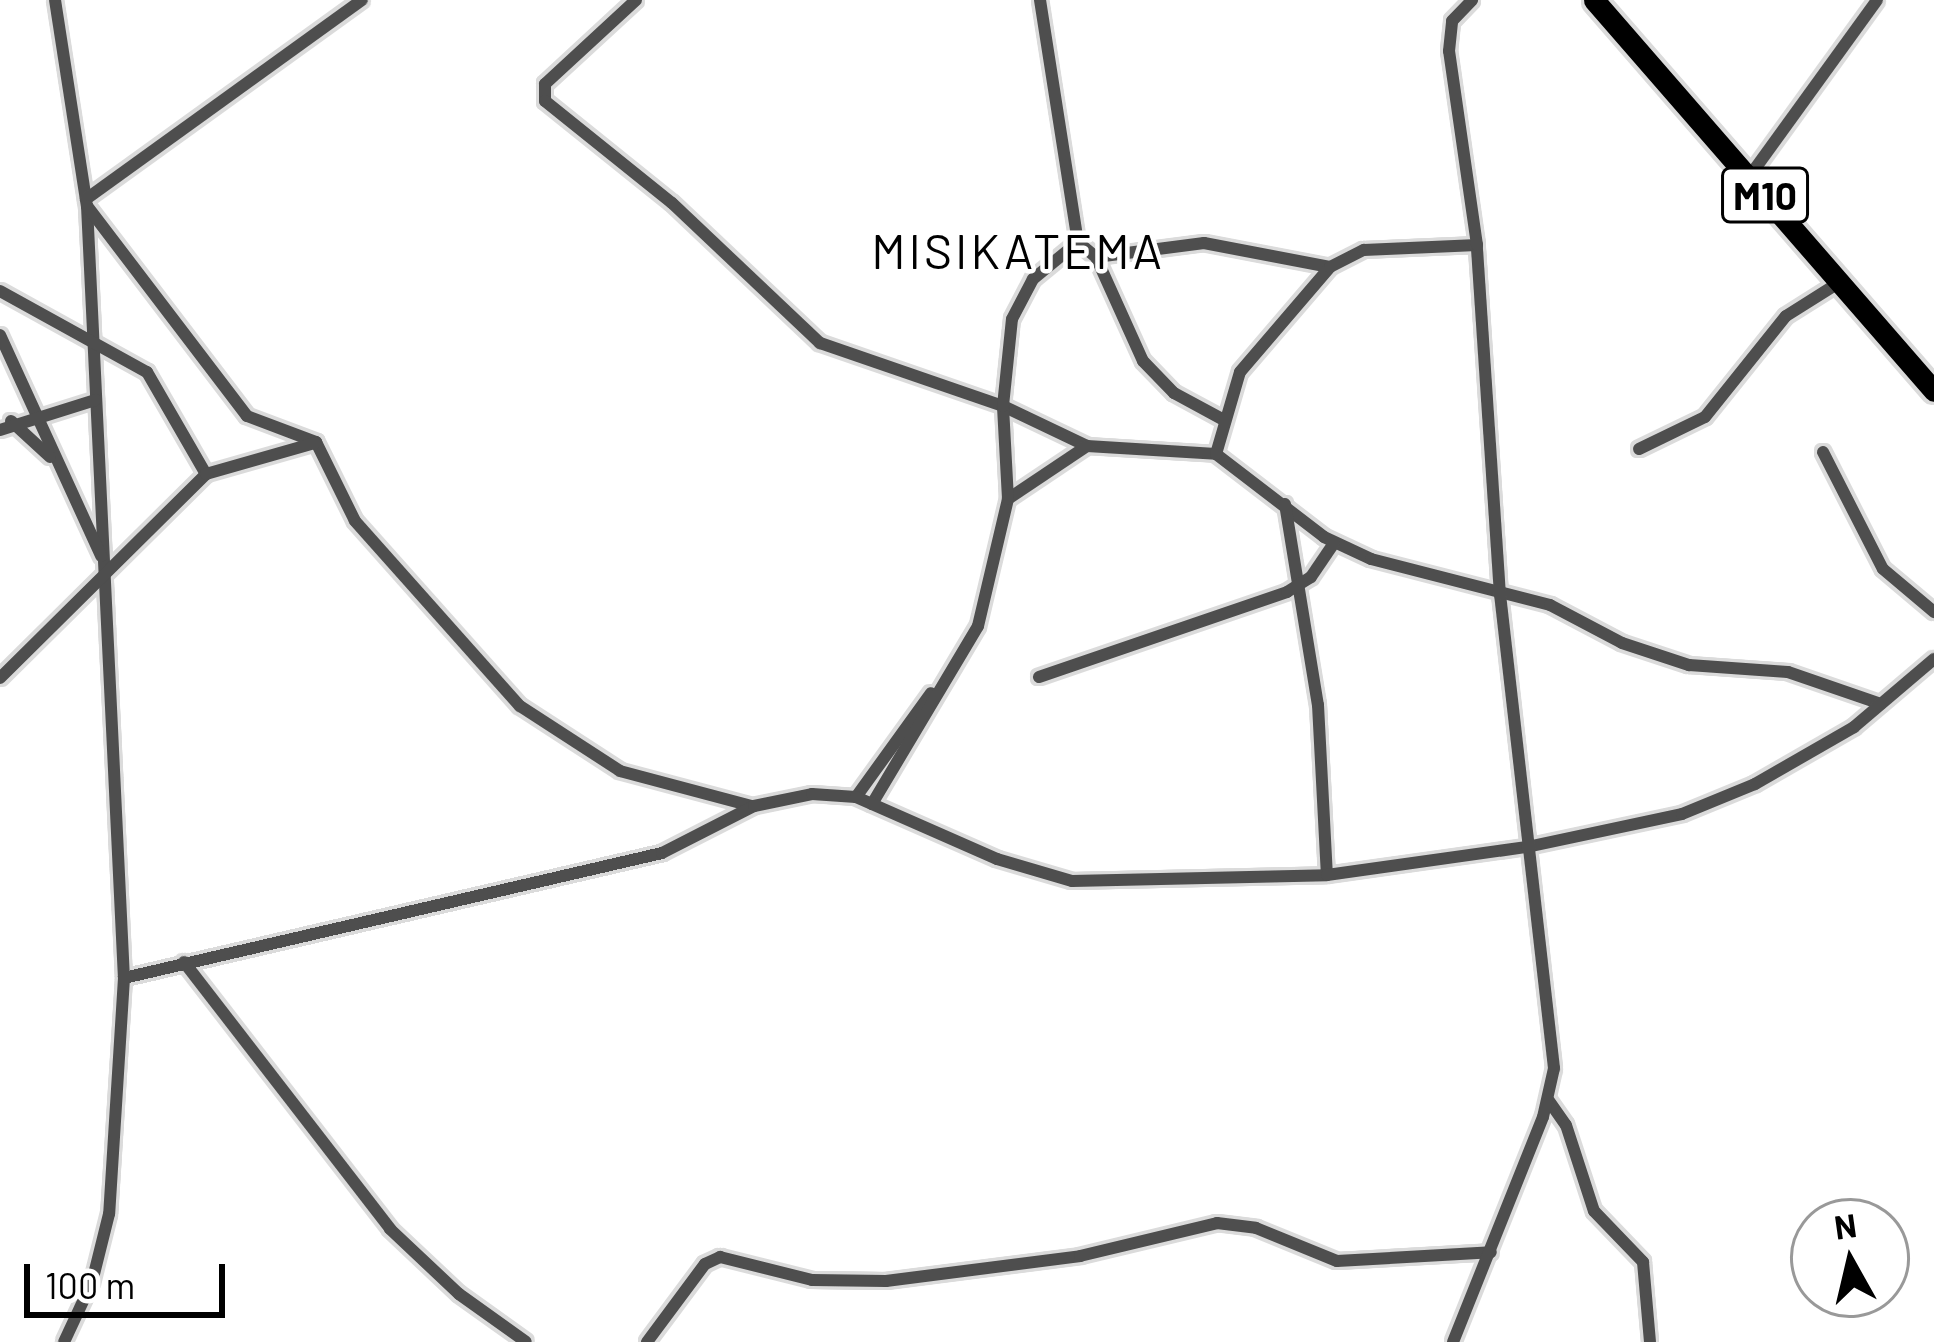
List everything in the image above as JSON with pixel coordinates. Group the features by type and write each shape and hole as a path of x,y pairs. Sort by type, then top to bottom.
{"highway":[{"name":"M10","path":"1594,0 1934,391"}],"street":[{"path":"55,0 86,202 124,978 109,1214 92,1282 64,1342"},
{"path":"86,202 362,0"},
{"path":"636,0 545,84 545,101 672,202 796,327 850,358 1003,406 1087,446 1216,454 1334,543 1500,595 1550,605 1629,646 1689,665 1788,672 1881,704"},
{"path":"1040,0 1078,242 1096,257 1143,361 1174,393 1224,420"},
{"path":"1453,1342 1549,1101 1553,1042 1500,595 1477,245 1449,50 1452,21 1472,0"},
{"path":"1749,177 1877,0"},
{"path":"86,202 247,416 316,442 355,521 520,706 620,771 754,806"},
{"path":"872,804 978,626 1008,499 1003,406 1012,319 1033,279 1078,242"},
{"path":"1096,257 1204,243 1330,267"},
{"path":"1216,454 1240,372 1330,267 1364,250 1477,245"},
{"path":"1639,449 1705,416 1786,316 1840,282"},
{"path":"0,291 147,372 206,474"},
{"path":"0,334 39,412 52,459 102,558"},
{"path":"6,425 95,400"},
{"path":"6,425 52,459"},
{"path":"0,678 206,474 316,442"},
{"path":"1008,499 1087,446"},
{"path":"1823,452 1883,569 1934,612"},
{"path":"1285,503 1321,731 1327,875"},
{"path":"1039,677 1301,584 1334,543"},
{"path":"124,978 662,853 754,806 812,794 856,797 997,859 1072,881 1327,875 1527,847 1717,801 1803,758 1881,704 1934,658"},
{"path":"856,797 941,685"},
{"path":"184,962 390,1229 459,1294 526,1342"},
{"path":"1549,1101 1570,1135 1594,1211 1642,1262 1650,1342"},
{"path":"647,1342 705,1264 720,1257 812,1280 886,1282 1080,1256 1216,1223 1256,1228 1337,1261 1491,1252"}],"district":[{"name":"MISIKATEMA","path":"1018,251"}]}
